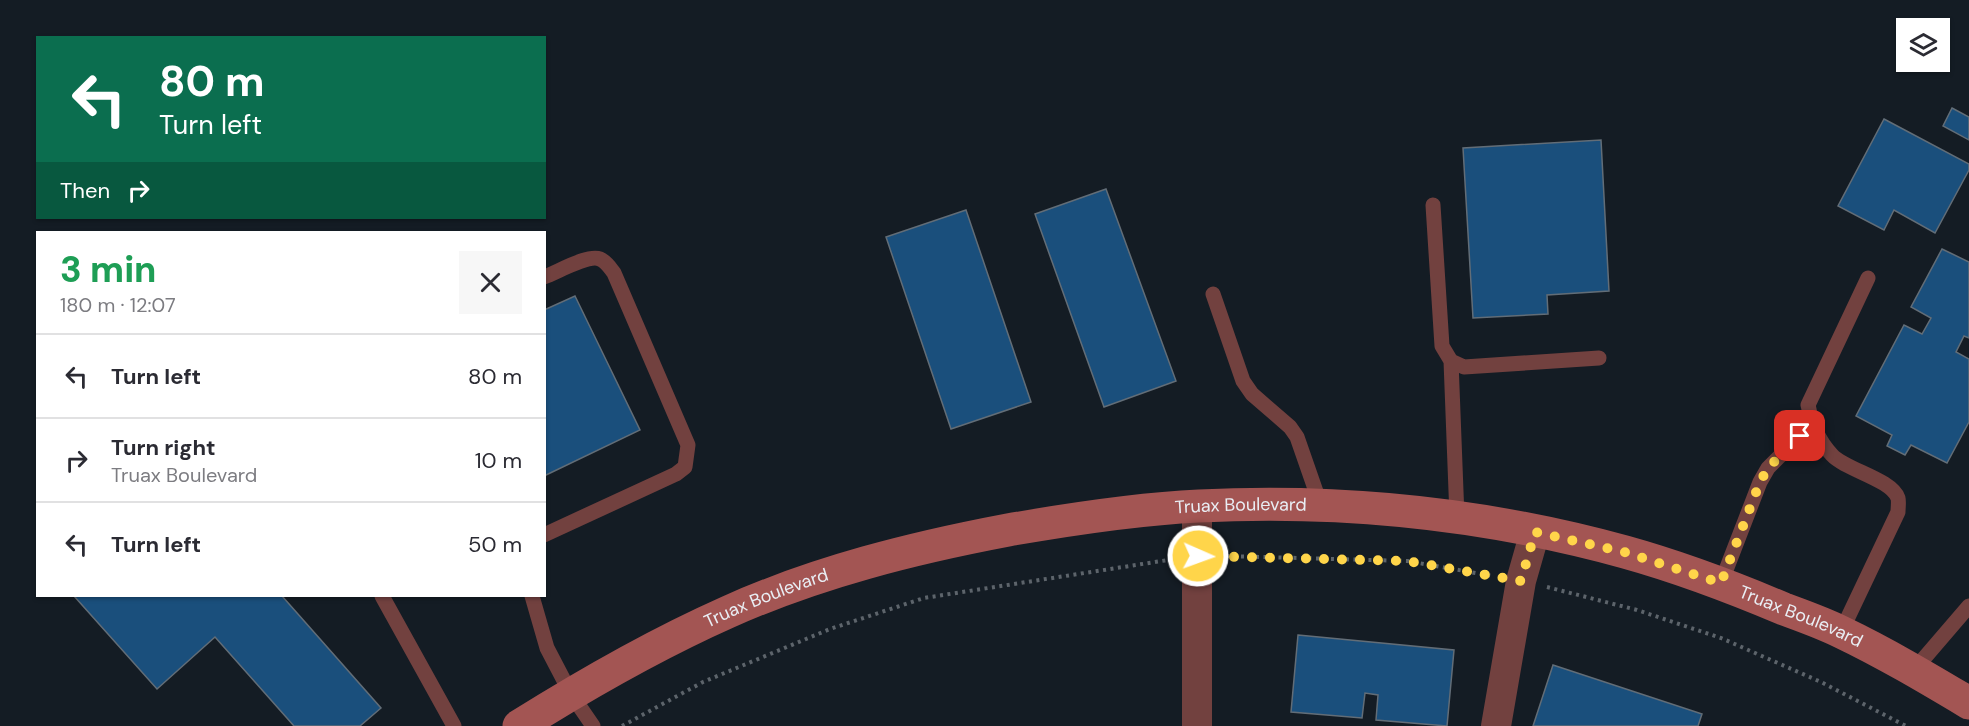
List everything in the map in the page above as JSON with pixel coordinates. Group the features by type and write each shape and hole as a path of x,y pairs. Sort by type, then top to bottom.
{"main road":[{"name":"Truax Boulevard","path":"519,726 646,652 730,611 828,574 939,543 1071,519 1197,506 1321,506 1457,518 1535,532 1624,552 1721,583 1841,632 1914,670 1969,703"}],"street":[{"path":"1197,506 1197,726"},
{"path":"1496,726 1521,581 1535,532"}],"lane":[{"path":"1433,205 1442,346 1451,361 1457,518"},
{"path":"546,276 590,258 598,258 614,273 688,445 688,457 685,468 676,474 546,534"},
{"path":"1841,632 1898,512 1898,498 1890,488 1833,456 1812,424 1808,405 1868,278"},
{"path":"1214,294 1243,381 1252,394 1294,432 1321,506"},
{"path":"1451,361 1464,367 1599,358"},
{"path":"1721,583 1760,482 1768,468 1812,424"},
{"path":"383,597 454,726"},
{"path":"532,597 547,648 571,694 593,726"},
{"path":"1914,670 1969,606"}],"path":[{"path":"622,726 724,673 830,629 924,598 1198,556 1407,561 1521,581 1637,610 1721,638 1821,682 1906,726"}],"building":[{"path":"1952,108 1969,117 1969,140 1943,126"},
{"path":"1884,119 1969,164 1969,170 1935,233 1894,210 1884,230 1838,206"},
{"path":"1601,140 1609,291 1547,295 1548,314 1473,318 1463,148"},
{"path":"1106,189 1176,381 1104,407 1035,214"},
{"path":"966,210 1031,402 951,429 886,237"},
{"path":"1942,249 1969,262 1969,338 1964,336 1956,352 1969,359 1969,422 1947,463 1911,445 1905,455 1887,446 1892,435 1856,416 1904,325 1922,334 1931,318 1911,307"},
{"path":"575,296 640,430 546,475 546,309"},
{"path":"75,597 283,597 381,708 360,726 294,726 215,637 157,689"},
{"path":"1298,635 1454,650 1447,726 1376,720 1378,695 1365,693 1362,718 1291,712"},
{"path":"1553,665 1702,714 1698,726 1533,726"}],"route":[{"path":"1198,556 1407,561 1521,581 1535,532 1624,552 1721,583 1760,482 1768,468 1800,436"}]}
